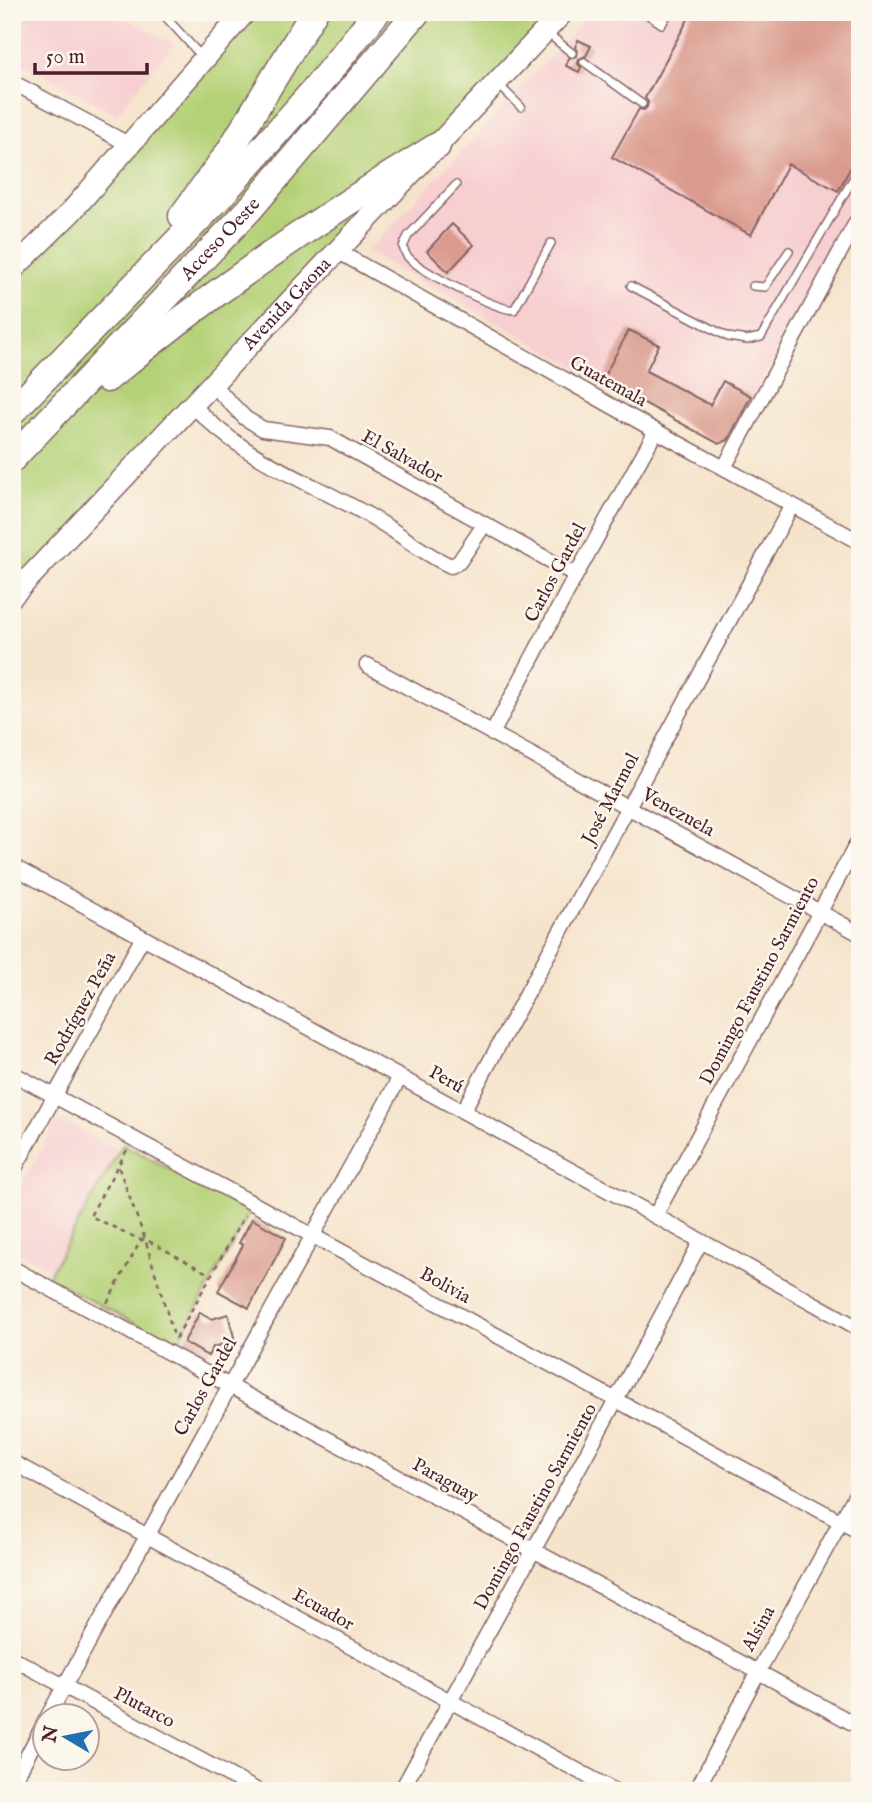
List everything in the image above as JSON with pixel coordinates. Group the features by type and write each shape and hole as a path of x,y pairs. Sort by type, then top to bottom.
{"highway":[{"path":"113,309 229,152 314,12"},
{"name":"Acceso Oeste","path":"12,412 218,199 315,89 377,12"},
{"name":"Acceso Oeste","path":"15,456 249,210 417,12"},
{"path":"15,456 198,306 303,230 437,146"}],"street":[{"path":"12,270 70,213 245,12"},
{"name":"Avenida Gaona","path":"12,596 562,12"},
{"path":"12,82 130,145"},
{"path":"724,468 860,215"},
{"name":"Guatemala","path":"338,252 860,542"},
{"name":"El Salvador","path":"211,383 245,418 263,429 330,438 576,575"},
{"path":"191,403 212,426 254,456 370,516 451,566 459,562 484,525"},
{"name":"Carlos Gardel","path":"492,734 656,431"},
{"name":"José Marmol","path":"463,1111 792,505"},
{"name":"Venezuela","path":"367,665 860,934"},
{"name":"Domingo Faustino Sarmiento","path":"655,1216 860,838"},
{"name":"Perú","path":"12,866 860,1329"},
{"name":"Rodríguez Peña","path":"12,1172 143,937"},
{"name":"Bolivia","path":"12,1073 860,1532"},
{"name":"Carlos Gardel","path":"55,1702 400,1077"},
{"name":"Domingo Faustino Sarmiento","path":"401,1791 616,1402 701,1241"},
{"name":"Paraguay","path":"12,1268 860,1727"},
{"name":"Ecuador","path":"12,1462 615,1791"},
{"name":"Alsina","path":"696,1791 860,1487"},
{"name":"Plutarco","path":"12,1658 258,1791"},
{"path":"12,1785 32,1747"}],"lane":[{"path":"161,12 204,58"},
{"path":"644,12 662,24 669,12"},
{"path":"545,32 572,53"},
{"path":"584,62 642,104"},
{"path":"497,83 521,107"},
{"path":"631,286 728,337 747,340 761,337 860,167"},
{"path":"456,185 408,236 403,247 406,256 434,274 501,309 514,310 551,243"},
{"path":"753,286 765,287 789,251"}],"path":[{"path":"133,1138 90,1216 211,1275"},
{"path":"118,1166 175,1339"},
{"path":"167,1352 252,1203"},
{"path":"99,1315 143,1240"}],"shaded area":[{"path":"12,12 115,12 174,44 116,114 12,58"},
{"path":"589,12 860,12 860,199 730,439 718,444 367,252 560,47"},
{"path":"62,1120 120,1152 52,1270 12,1250 12,1204 56,1122"}],"green space":[{"path":"245,12 563,12 12,596 12,270"},
{"path":"123,1144 250,1212 177,1345 47,1278"}],"building":[{"path":"692,12 860,12 860,150 838,191 788,164 751,235 612,157 639,109 644,110 647,107 645,98"},
{"path":"578,40 591,46 586,56 579,59 579,72 566,66 569,58 577,56 575,47"},
{"path":"452,224 474,245 448,272 427,251"},
{"path":"629,330 659,345 646,371 710,405 723,381 751,396 728,440 719,444 602,380"},
{"path":"252,1219 286,1238 249,1308 218,1291 243,1245 239,1243"},
{"path":"200,1312 212,1319 228,1314 235,1341 213,1347 208,1356 184,1342"}]}
